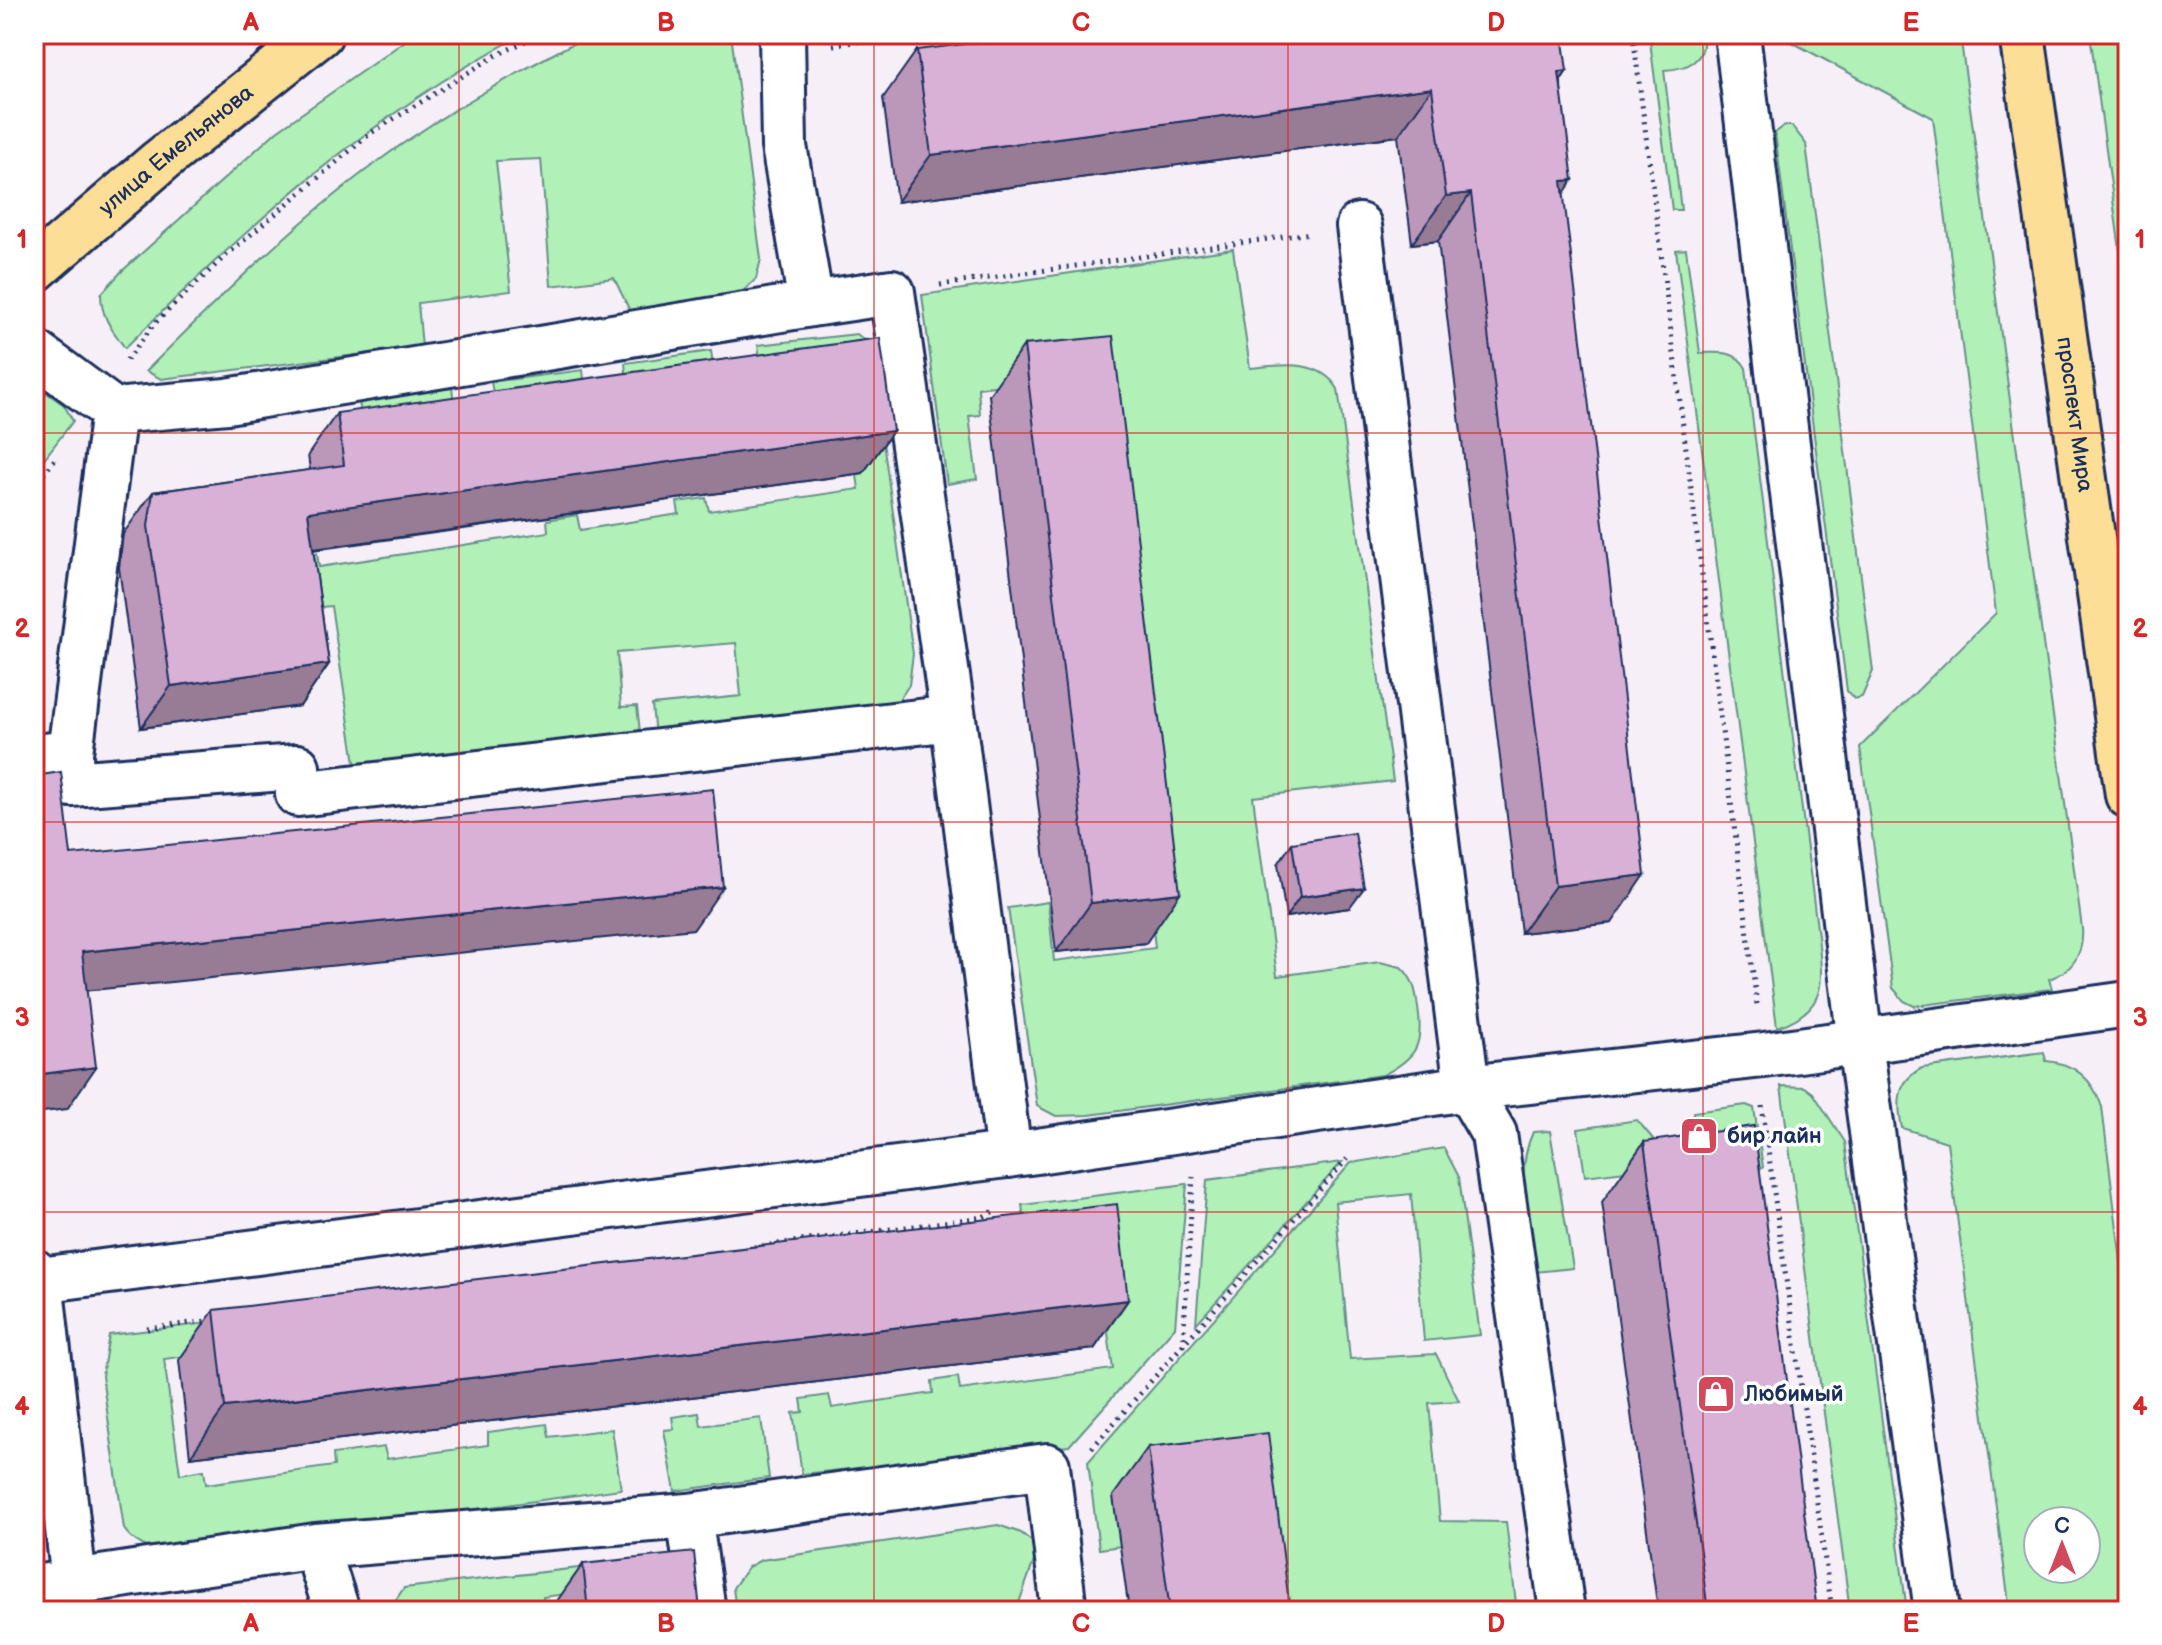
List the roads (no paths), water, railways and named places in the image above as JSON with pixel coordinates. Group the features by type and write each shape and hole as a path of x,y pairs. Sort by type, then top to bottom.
{"main road":[{"name":"улица Емельянова","path":"34,270 159,162 320,34"},
{"name":"проспект Мира","path":"2022,34 2120,681 2128,795"}],"street":[{"path":"782,34 784,146 811,304"},
{"path":"1737,34 1860,1043 1937,1611"},
{"path":"1359,226 1467,1088 1494,1134 1562,1611"},
{"path":"34,352 106,405 227,401 892,292 953,718 1009,1155"},
{"path":"106,405 52,755 71,784 297,767 298,794 953,718"},
{"path":"1064,1611 1047,1466 689,1516 316,1546 54,1585 37,1276 1009,1155 1467,1088 1860,1043 2128,1004"},
{"path":"689,1516 703,1611"},
{"path":"316,1546 337,1611"}],"place":[{"name":"бир лайн","path":"1699,1136"},
{"name":"Любимый","path":"1716,1394"}]}
